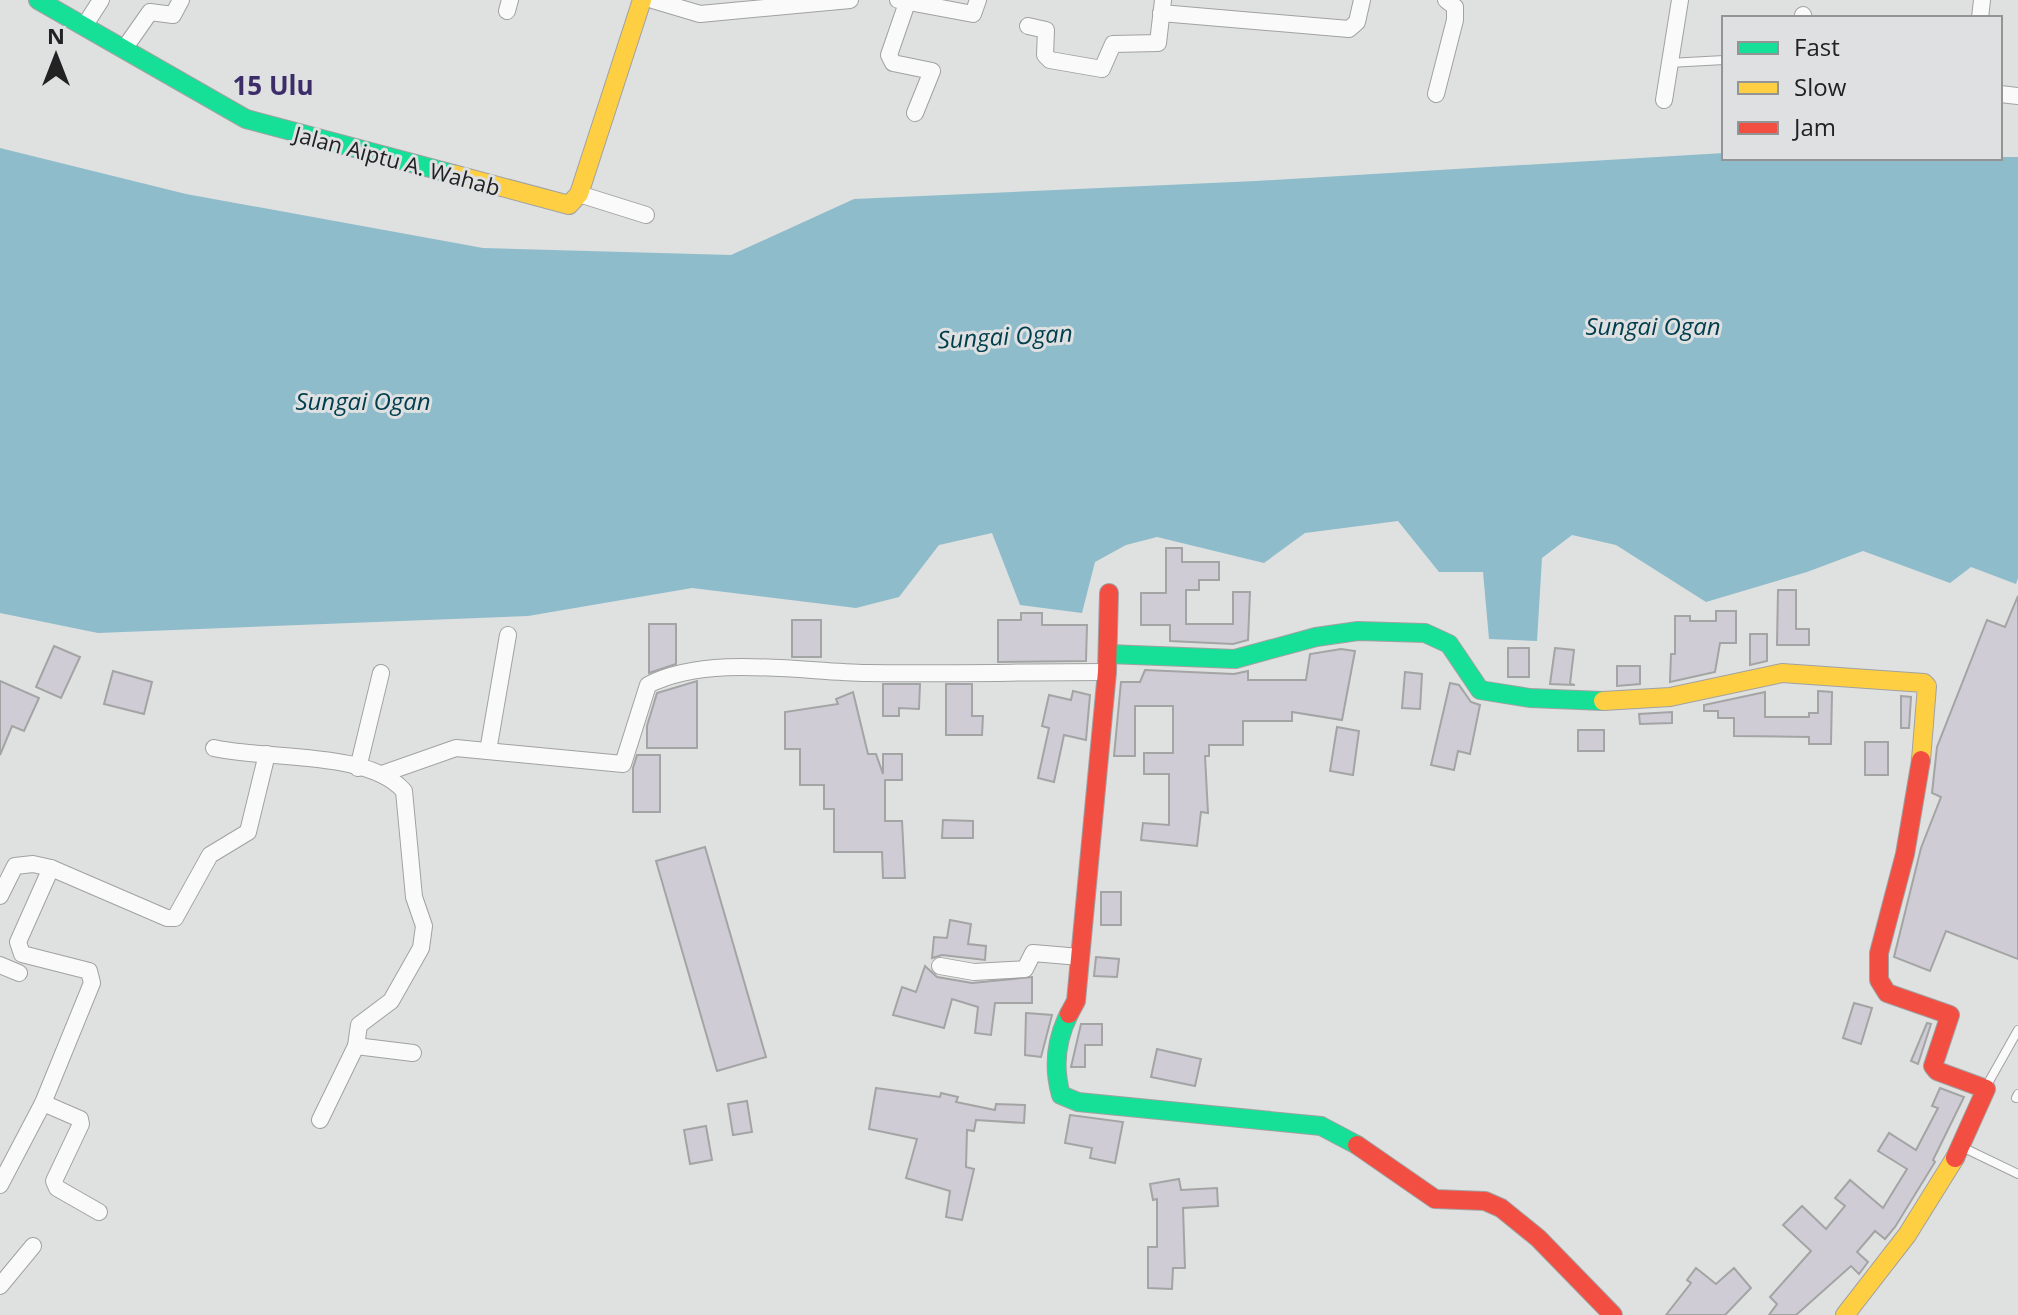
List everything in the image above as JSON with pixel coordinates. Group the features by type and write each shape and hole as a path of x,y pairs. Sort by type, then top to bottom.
{"street":[{"name":"Jalan Aiptu A. Wahab","path":"38,0 220,106 268,126 563,204 572,202 579,194"},
{"path":"85,25 101,0"},
{"path":"124,49 150,12 171,16 181,0"},
{"path":"642,0 579,194 646,215"},
{"path":"653,0 700,14 850,0"},
{"path":"896,0 973,14 978,0"},
{"path":"908,0 889,55 893,63 932,71 915,113"},
{"path":"1028,26 1046,30 1045,55 1050,60 1102,69 1113,44 1158,43 1162,7 1349,29 1357,22 1362,0"},
{"path":"1436,94 1455,20 1455,7 1446,0"},
{"path":"1664,100 1680,0"},
{"path":"1109,593 1107,663 1076,1001 1056,1055 1056,1078 1063,1097 1078,1102 1321,1126 1350,1138 1402,1179 1436,1199 1481,1200 1494,1205 1535,1235 1587,1296 1613,1315"},
{"path":"382,774 456,748 623,764 643,691 661,678 752,667 872,673 1235,659 1316,637 1358,631 1425,633 1449,644 1488,692 1580,701 1647,699 1782,673 1924,683 1927,686 1926,707 1917,810 1879,953 1877,975 1880,987 1887,993 1950,1015 1933,1066 1937,1071 1986,1089 1961,1147 1917,1225 1845,1315"},
{"path":"488,751 508,635"},
{"path":"358,768 381,673"},
{"path":"214,748 294,755 358,768 382,774 404,791 414,897 424,926 421,948 391,1001 359,1025 356,1046 320,1120"},
{"path":"0,896 15,866 33,864 51,868 167,918 175,918 210,855 248,832 267,754"},
{"path":"0,1185 4,1166 43,1103 92,983 89,971 22,954 19,948 18,942 51,868"},
{"path":"940,966 974,972 1025,969 1033,953 1080,957"},
{"path":"0,965 19,973"},
{"path":"356,1046 413,1053"},
{"path":"43,1103 80,1119 81,1124 54,1181 57,1188 99,1212"},
{"path":"0,1286 33,1246"}],"lane":[{"path":"1669,63 1722,60"},
{"path":"1986,1089 2018,1030"},
{"path":"1961,1147 2018,1174"}],"water":[{"name":"Sungai Ogan","path":"0,148 186,194 483,248 731,255 854,199 1256,181 1722,153 1722,160 2002,160 2002,157 2018,157 2016,584 1971,567 1950,583 1863,551 1807,572 1706,602 1616,545 1572,535 1542,558 1537,641 1489,639 1483,572 1439,572 1398,521 1305,533 1264,563 1157,537 1126,545 1095,562 1082,613 1020,605 992,533 939,545 899,597 856,608 692,588 528,616 98,633 0,613"}],"building":[{"path":"1166,548 1182,548 1182,562 1219,562 1219,580 1199,580 1199,590 1186,590 1186,624 1233,624 1233,592 1250,592 1248,640 1233,644 1170,641 1170,625 1141,625 1141,593 1166,593"},
{"path":"1778,590 1796,590 1796,629 1809,629 1809,645 1777,645"},
{"path":"2018,596 2018,959 1946,931 1930,971 1894,957 1921,848 1941,797 1932,793 1937,747 1987,620 2005,627"},
{"path":"1716,611 1736,611 1736,643 1720,643 1715,672 1670,682 1671,654 1675,654 1675,616 1690,616 1690,621 1716,621"},
{"path":"1021,613 1042,613 1042,625 1087,625 1086,661 998,662 998,620 1021,620"},
{"path":"792,620 821,620 821,657 792,657"},
{"path":"649,624 676,624 676,664 649,673"},
{"path":"1750,634 1767,634 1767,661 1750,665"},
{"path":"54,646 80,657 61,698 36,687"},
{"path":"1508,648 1529,648 1529,677 1508,677"},
{"path":"1555,648 1574,650 1570,684 1575,685 1550,684"},
{"path":"1341,649 1355,651 1342,720 1292,712 1292,721 1243,721 1243,745 1209,745 1209,756 1205,756 1208,813 1201,812 1197,846 1141,840 1143,823 1169,825 1169,774 1144,774 1144,753 1173,753 1173,706 1135,706 1135,756 1114,756 1121,682 1140,682 1145,670 1234,674 1248,671 1248,680 1306,680 1310,654"},
{"path":"1617,666 1640,666 1640,684 1617,686"},
{"path":"113,671 152,682 144,714 104,704"},
{"path":"1405,672 1422,674 1420,709 1402,708"},
{"path":"0,681 39,698 24,731 12,726 0,755"},
{"path":"697,681 697,748 647,748 647,726 657,693"},
{"path":"1450,683 1459,685 1471,702 1480,705 1470,754 1458,751 1454,770 1431,765"},
{"path":"883,684 920,684 919,709 899,708 899,716 883,716"},
{"path":"946,684 972,684 972,716 983,716 982,735 946,735"},
{"path":"1073,691 1090,695 1086,740 1064,735 1054,782 1038,778 1049,728 1042,726 1049,695 1071,700"},
{"path":"1818,691 1832,692 1831,744 1809,744 1809,737 1734,736 1734,718 1718,718 1718,711 1704,711 1704,705 1765,692 1765,717 1809,717 1809,713 1818,713"},
{"path":"853,692 868,754 876,754 883,774 883,754 902,754 902,780 885,780 885,821 902,821 905,878 883,878 882,852 834,852 834,809 824,809 824,785 800,785 800,749 785,749 785,712 838,704 836,699"},
{"path":"1901,696 1911,697 1909,728 1901,728"},
{"path":"1672,712 1672,723 1640,724 1639,714"},
{"path":"1337,727 1359,731 1353,775 1330,771"},
{"path":"1578,730 1604,730 1604,751 1578,751"},
{"path":"1865,742 1888,742 1888,775 1865,775"},
{"path":"637,755 660,755 660,812 633,812 633,768"},
{"path":"943,820 973,821 973,838 942,838"},
{"path":"705,847 766,1057 717,1071 656,861"},
{"path":"1101,892 1121,892 1121,925 1101,925"},
{"path":"950,920 971,924 968,944 986,946 985,960 942,955 932,958 934,937 947,938"},
{"path":"1096,957 1119,959 1117,977 1094,976"},
{"path":"925,966 937,977 972,983 1032,977 1032,1003 995,1003 991,1035 975,1033 978,1007 952,999 944,1028 893,1015 902,987 916,992"},
{"path":"1854,1003 1872,1008 1861,1044 1843,1038"},
{"path":"1026,1013 1052,1015 1041,1057 1025,1055"},
{"path":"1927,1023 1931,1024 1918,1064 1911,1061"},
{"path":"1081,1024 1102,1024 1102,1045 1085,1045 1085,1067 1071,1067"},
{"path":"1157,1049 1201,1059 1195,1086 1151,1077"},
{"path":"876,1088 940,1097 941,1093 958,1097 956,1102 995,1110 996,1104 1025,1105 1024,1123 976,1120 974,1131 967,1130 966,1167 974,1169 962,1220 946,1217 950,1191 906,1178 917,1139 869,1129"},
{"path":"1940,1088 1964,1097 1933,1160 1935,1162 1895,1227 1885,1239 1875,1231 1857,1252 1868,1262 1859,1274 1851,1266 1796,1315 1769,1315 1777,1304 1770,1297 1811,1251 1783,1225 1802,1206 1826,1229 1845,1206 1835,1198 1850,1180 1883,1208 1907,1169 1878,1151 1889,1133 1916,1150 1938,1108 1932,1106"},
{"path":"747,1101 752,1132 733,1135 728,1104"},
{"path":"1070,1115 1123,1122 1115,1163 1090,1158 1092,1148 1065,1143"},
{"path":"706,1126 712,1160 690,1164 684,1130"},
{"path":"1179,1179 1181,1190 1217,1188 1218,1206 1183,1208 1185,1268 1173,1268 1172,1289 1148,1288 1148,1247 1157,1247 1157,1199 1153,1200 1150,1184"},
{"path":"1696,1268 1716,1284 1734,1268 1751,1288 1725,1315 1666,1315 1691,1283 1687,1280"}],"traffic: fast":[{"path":"38,0 246,119 453,174"},
{"path":"1108,654 1235,659 1316,637 1358,631 1425,633 1449,644 1480,690 1530,698 1603,701"},
{"path":"1069,1014 1057,1054 1061,1095 1078,1102 1321,1126 1357,1145"}],"traffic: slow":[{"path":"453,174 569,205 579,194 642,0"},
{"path":"1603,701 1670,697 1782,673 1924,683 1927,686 1921,760"},
{"path":"1845,1315 1907,1235 1955,1158"}],"traffic: jam":[{"path":"1069,1014 1076,1001 1107,672 1109,593"},
{"path":"1921,760 1905,854 1879,953 1879,980 1887,993 1950,1015 1933,1066 1937,1071 1986,1089 1955,1158"},
{"path":"1357,1145 1435,1199 1485,1201 1501,1208 1538,1238 1613,1315"}],"district":[{"name":"15 Ulu","path":"273,86"}]}
